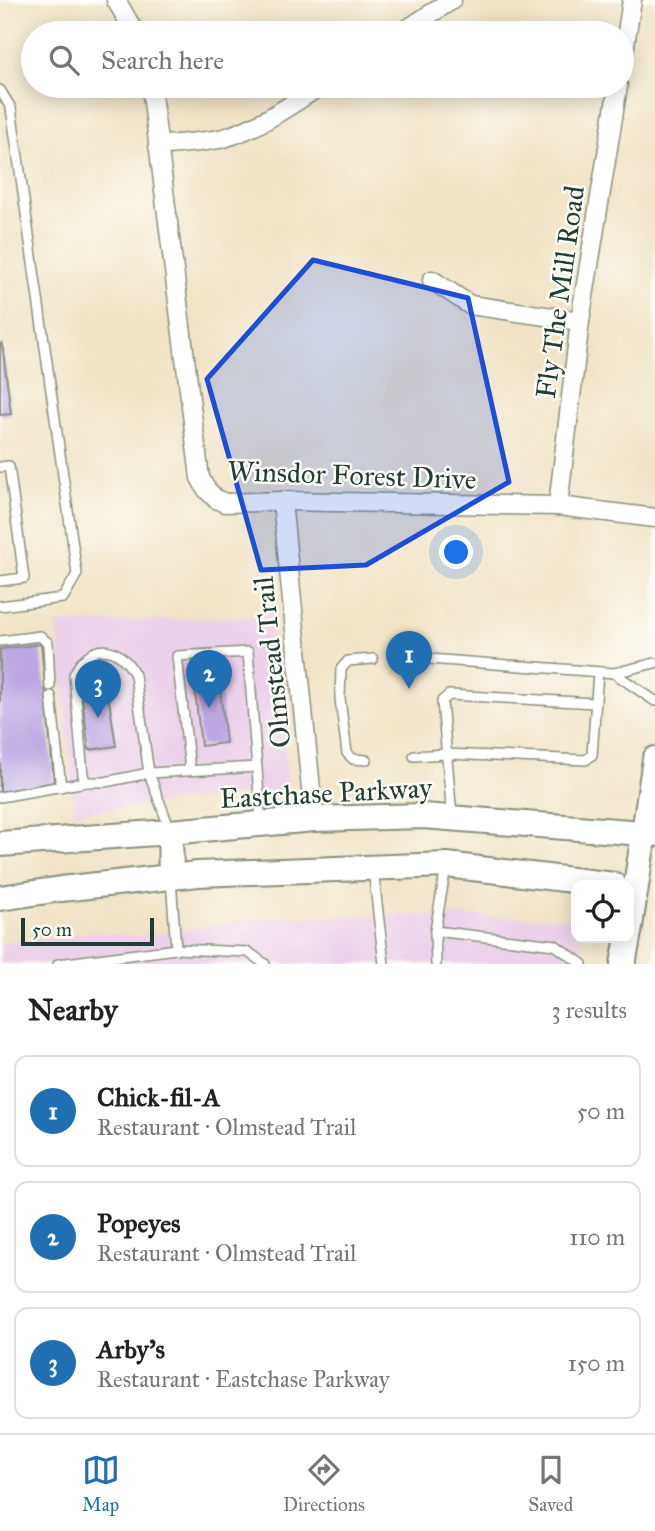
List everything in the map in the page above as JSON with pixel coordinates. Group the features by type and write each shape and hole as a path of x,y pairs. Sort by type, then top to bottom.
{"main road":[{"path":"634,888 650,833 655,759"},
{"name":"Eastchase Parkway","path":"0,844 314,819 423,816 650,833"},
{"path":"170,832 171,877"},
{"path":"0,898 198,874 447,865 571,880"},
{"path":"624,964 627,943"}],"street":[{"path":"116,0 128,21"},
{"path":"420,21 452,0"},
{"path":"629,21 632,0"},
{"name":"Winsdor Forest Drive","path":"152,98 200,478 207,491 216,499 225,503 282,501 558,506 655,518"},
{"path":"158,146 221,139 270,119 302,98"},
{"name":"Fly The Mill Road","path":"558,506 580,321 616,98"},
{"path":"432,280 470,305 580,321"},
{"name":"Olmstead Trail","path":"282,501 314,819"}],"lane":[{"path":"0,90 11,108 77,574 62,598 0,606"},
{"path":"0,467 9,466 24,578 0,581"},
{"path":"0,642 40,636 48,643 50,686"},
{"path":"86,782 83,775 74,675 80,663 94,651 113,651 129,662 135,676 149,773 170,832"},
{"path":"190,769 177,656 248,652 261,823"},
{"path":"416,658 614,673 655,663"},
{"path":"366,760 354,759 347,753 340,699 341,669 348,661 373,659"},
{"path":"414,756 446,754 586,760 592,755 598,672"},
{"path":"614,673 655,701"},
{"path":"452,818 442,701 450,695 595,703"},
{"path":"51,696 61,787"},
{"path":"0,797 149,773 257,767"},
{"path":"436,964 435,931 447,865"},
{"path":"372,868 384,964"},
{"path":"171,877 176,948"},
{"path":"435,931 555,945 582,964"},
{"path":"58,964 136,959 176,948 247,952 265,964"}],"highlighted area":[{"path":"313,260 468,298 509,482 366,565 261,570 207,379"}],"shaded area":[{"path":"271,616 288,789 75,813 57,624"},
{"path":"404,915 571,918 571,943 582,943 581,964 0,964 0,944 92,932 139,936 267,918"}],"building":[{"path":"2,343 11,414 0,415 0,344"},
{"path":"41,644 54,782 0,792 0,649"},
{"path":"218,670 226,743 201,746 193,672"},
{"path":"107,687 116,746 89,750 81,691"}],"place":[{"name":"Chick-fil-A","path":"409,689"},
{"name":"Popeyes","path":"209,708"},
{"name":"Arby's","path":"98,718"}]}
